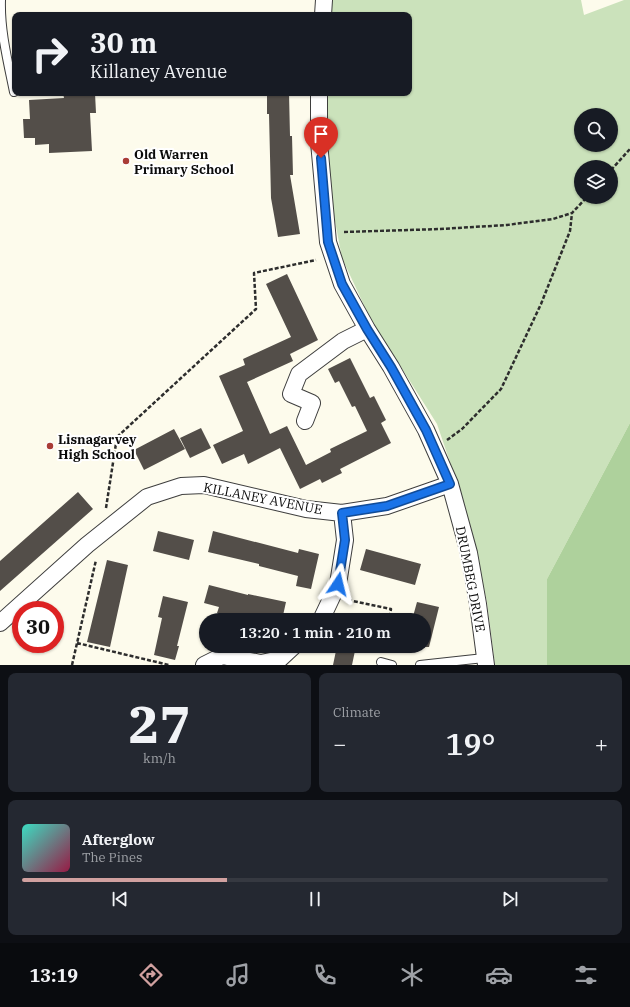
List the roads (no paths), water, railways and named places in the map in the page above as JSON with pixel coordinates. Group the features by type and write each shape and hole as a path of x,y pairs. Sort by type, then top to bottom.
{"street":[{"path":"323,12 324,0"},
{"name":"DRUMBEG DRIVE","path":"319,96 319,142 328,242 342,284 426,430 450,484 469,553 478,604 485,661"},
{"path":"305,421 312,403 291,394 299,374 343,341 367,329"},
{"name":"KILLANEY AVENUE","path":"0,623 87,545 147,497 181,486 204,485 306,509 342,513 387,506 450,484"},
{"path":"324,613 338,584 345,540 342,513"},
{"path":"204,665 218,653"},
{"path":"227,653 261,663 282,662 289,653"}],"lane":[{"path":"1,0 5,46 12,82"},
{"path":"420,665 485,661"},
{"path":"381,662 392,665"}],"place":[{"name":"Old Warren Primary School","path":"126,161"},
{"name":"Lisnagarvey High School","path":"50,446"}]}
